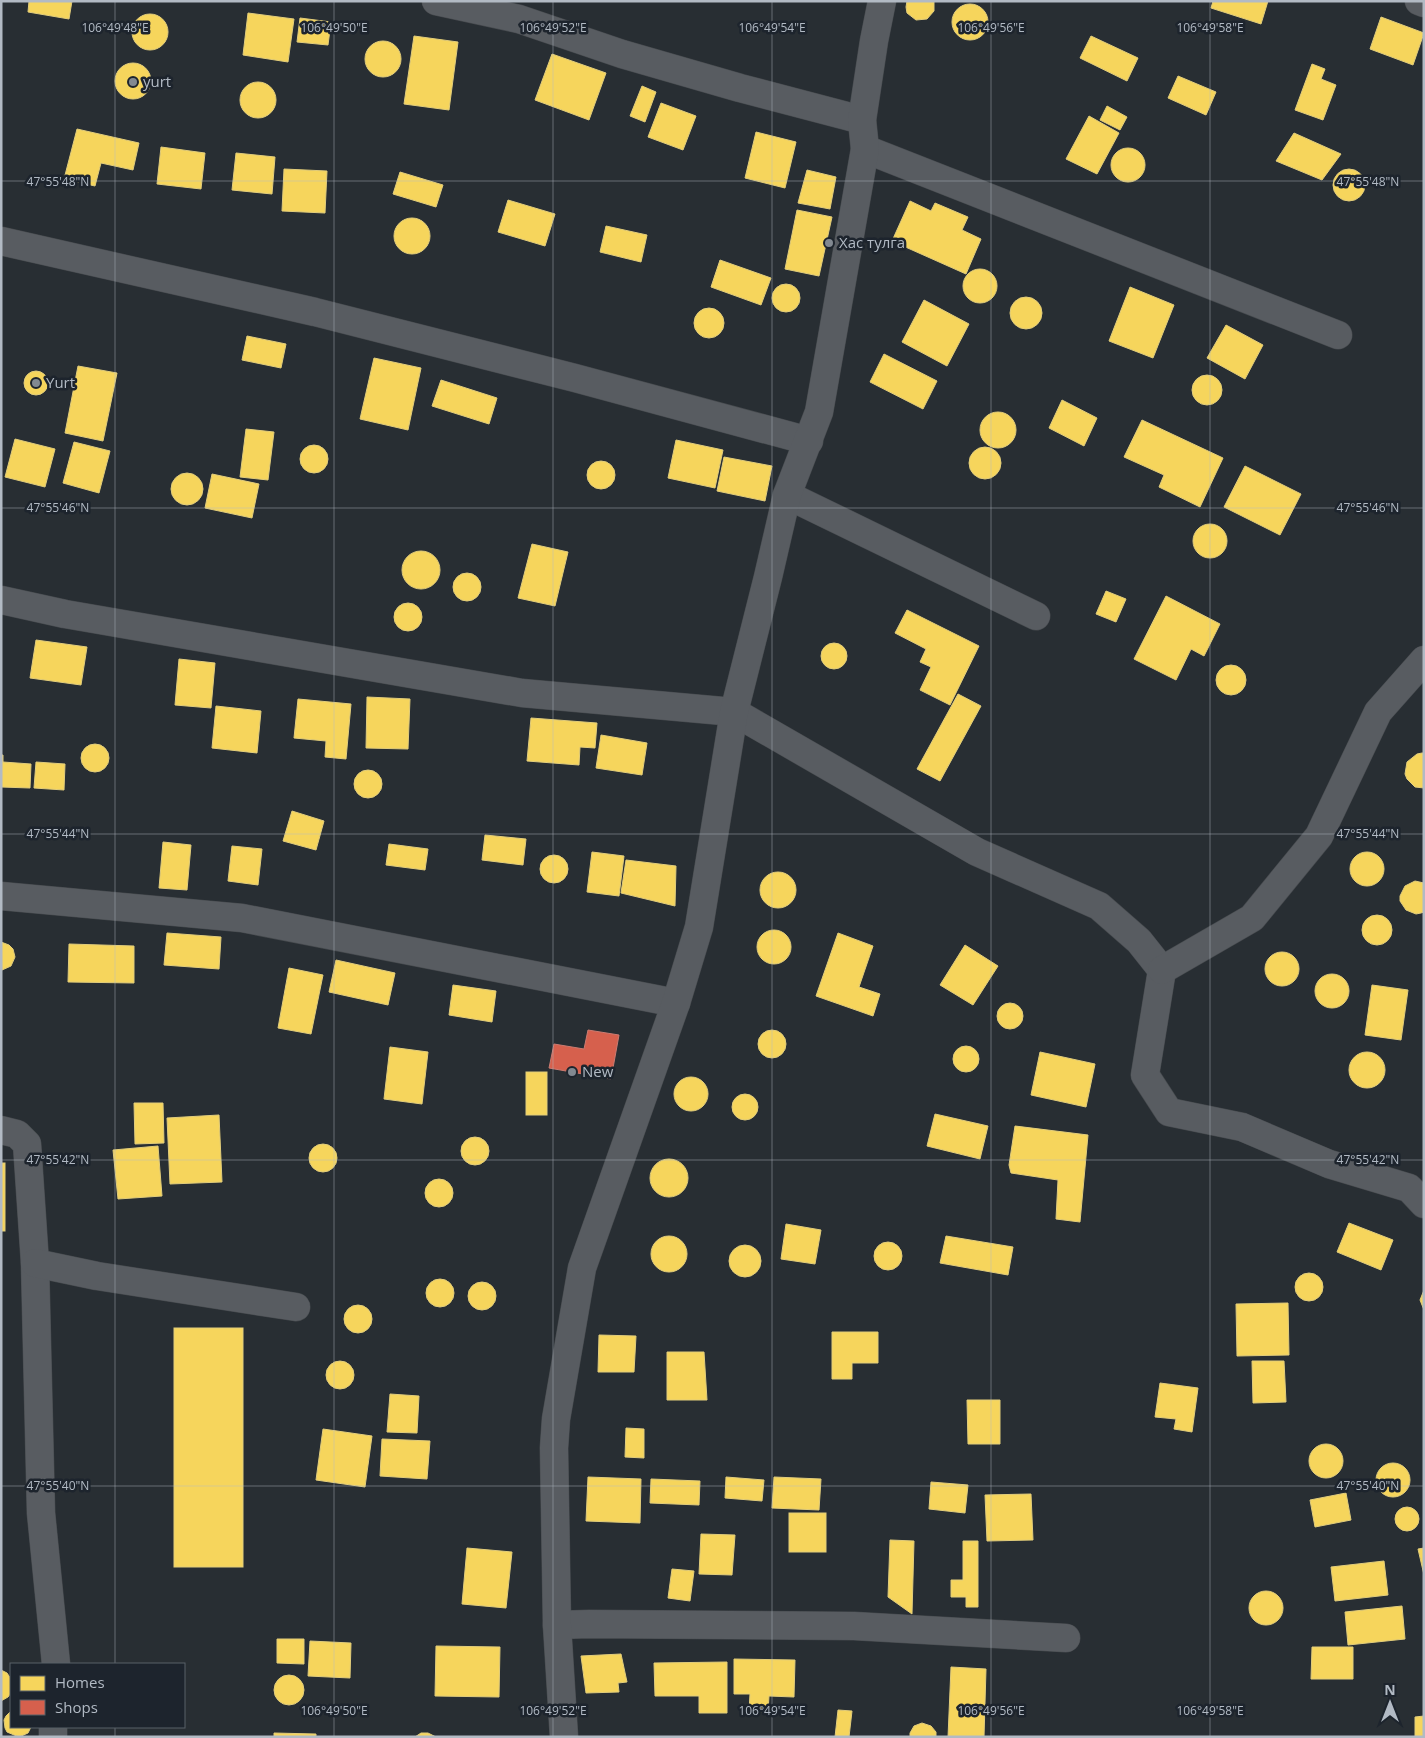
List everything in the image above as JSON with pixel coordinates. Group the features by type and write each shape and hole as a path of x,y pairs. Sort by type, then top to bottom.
{"street":[{"path":"436,1 519,20 622,54 862,120"},
{"path":"564,1737 557,1625 554,1448 556,1419 582,1268 676,1003 699,927 734,712 787,496 819,412 865,149 862,120 882,1"},
{"path":"1419,1 1424,3"},
{"path":"865,149 1338,335"},
{"path":"1,241 324,315 575,378 809,442"},
{"path":"787,496 1036,616"},
{"path":"1,600 65,614 522,693 734,712 977,852 1099,906 1139,942 1162,970 1145,1075 1169,1112 1242,1127 1329,1164 1409,1188 1424,1204"},
{"path":"1162,970 1252,918 1320,836 1378,712 1424,660"},
{"path":"1,896 242,918 676,1003"},
{"path":"1,1130 17,1134 26,1144 35,1263 41,1512 56,1663"},
{"path":"35,1263 97,1276 296,1306"},
{"path":"557,1625 854,1626 1066,1638"}],"building: Homes":[{"path":"29,1 72,1 69,19 28,12"},
{"path":"907,1 934,1 934,11 927,19 916,20 907,13"},
{"path":"1213,1 1268,1 1261,24 1211,8"},
{"path":"970,4 983,9 988,22 983,35 970,40 957,35 952,22 957,9"},
{"path":"248,13 294,19 288,62 243,55"},
{"path":"150,14 157,15 163,19 167,25 167,39 163,45 157,49 150,50 143,49 137,45 133,39 132,32 133,25 137,19 143,15"},
{"path":"1381,17 1424,33 1413,65 1370,49"},
{"path":"300,18 331,22 328,45 297,42"},
{"path":"414,36 458,42 449,110 404,104"},
{"path":"1091,36 1138,58 1127,81 1080,58"},
{"path":"383,41 390,42 396,46 400,52 400,66 396,72 390,76 383,77 376,76 370,72 366,66 365,59 366,52 370,46 376,42"},
{"path":"552,54 606,73 589,120 535,100"},
{"name":"yurt","path":"133,63 140,64 146,68 150,74 150,88 146,94 140,98 133,99 126,98 120,94 116,88 115,81 116,74 120,68 126,64"},
{"path":"1312,64 1325,69 1321,79 1336,85 1323,120 1295,110"},
{"path":"1178,76 1216,92 1206,115 1168,98"},
{"path":"258,82 265,83 271,87 275,93 275,107 271,113 265,117 258,118 251,117 245,113 241,107 240,100 241,93 245,87 251,83"},
{"path":"642,86 656,92 645,122 630,116"},
{"path":"661,103 696,116 683,150 648,137"},
{"path":"1107,106 1127,117 1120,130 1100,120"},
{"path":"1089,116 1119,133 1097,174 1066,159"},
{"path":"77,129 139,143 133,170 101,163 95,186 64,179"},
{"path":"756,132 796,142 785,188 745,178"},
{"path":"1294,133 1341,154 1322,180 1276,161"},
{"path":"161,147 205,153 201,189 157,184"},
{"path":"1128,148 1140,153 1145,165 1140,177 1128,182 1116,177 1111,165 1116,153"},
{"path":"236,153 275,157 272,194 232,190"},
{"path":"284,169 327,171 325,213 282,211"},
{"path":"1349,169 1355,170 1360,174 1364,179 1364,191 1360,196 1355,200 1349,201 1343,200 1338,196 1334,191 1333,185 1334,179 1338,174 1343,170"},
{"path":"807,170 836,177 830,209 798,203"},
{"path":"400,172 443,185 436,207 393,194"},
{"path":"508,200 555,214 545,246 498,232"},
{"path":"910,201 931,211 935,203 968,217 962,230 981,239 966,274 892,241"},
{"path":"797,210 832,217 819,276 785,269"},
{"path":"412,218 419,219 425,223 429,229 429,243 425,249 419,253 412,254 405,253 399,249 395,243 394,236 395,229 399,223 405,219"},
{"path":"606,226 647,235 641,262 600,252"},
{"path":"720,260 771,278 761,305 711,287"},
{"path":"980,269 992,274 997,286 992,298 980,303 968,298 963,286 968,274"},
{"path":"786,284 796,288 800,298 796,308 786,312 776,308 772,298 776,288"},
{"path":"1130,287 1174,305 1153,358 1109,341"},
{"path":"1026,297 1032,298 1037,302 1041,307 1041,319 1037,324 1032,328 1026,329 1020,328 1015,324 1011,319 1010,313 1011,307 1015,302 1020,298"},
{"path":"924,300 969,324 947,366 902,342"},
{"path":"709,308 720,312 724,323 720,334 709,338 698,334 694,323 698,312"},
{"path":"1226,325 1263,345 1245,379 1207,358"},
{"path":"247,336 286,344 281,368 242,360"},
{"path":"884,354 937,381 923,409 870,382"},
{"path":"374,358 421,368 408,430 360,419"},
{"path":"78,366 117,373 103,441 65,433"},
{"name":"Yurt","path":"36,371 41,372 47,378 47,388 41,394 36,395 31,394 25,388 24,383 25,378 31,372"},
{"path":"1207,375 1213,376 1221,384 1221,396 1213,404 1207,405 1201,404 1193,396 1192,390 1193,384 1201,376"},
{"path":"441,380 497,398 489,424 432,406"},
{"path":"1062,400 1097,418 1084,446 1049,428"},
{"path":"998,412 1011,417 1016,430 1011,443 998,448 985,443 980,430 985,417"},
{"path":"1142,420 1223,458 1200,507 1159,487 1164,475 1124,457"},
{"path":"246,429 274,432 268,480 240,477"},
{"path":"15,439 55,449 45,487 5,477"},
{"path":"676,440 723,450 715,488 668,478"},
{"path":"74,442 110,451 99,493 63,483"},
{"path":"314,445 324,449 328,459 324,469 314,473 304,469 300,459 304,449"},
{"path":"985,447 991,448 996,452 1000,457 1000,469 996,474 991,478 985,479 979,478 974,474 970,469 969,463 970,457 974,452 979,448"},
{"path":"724,457 772,466 765,501 717,491"},
{"path":"601,461 611,465 615,475 611,485 601,489 591,485 587,475 591,465"},
{"path":"1245,466 1301,494 1280,535 1224,507"},
{"path":"187,473 198,478 203,489 198,500 187,505 176,500 171,489 176,478"},
{"path":"212,474 259,484 252,518 205,508"},
{"path":"1210,524 1222,529 1227,541 1222,553 1210,558 1198,553 1193,541 1198,529"},
{"path":"532,544 568,552 555,606 518,598"},
{"path":"421,551 434,557 440,570 434,583 421,589 408,583 402,570 408,557"},
{"path":"467,573 477,577 481,587 477,597 467,601 457,597 453,587 457,577"},
{"path":"1106,591 1126,599 1116,622 1096,614"},
{"path":"1166,596 1220,624 1204,656 1191,649 1176,680 1134,659"},
{"path":"408,603 418,607 422,617 418,627 408,631 398,627 394,617 398,607"},
{"path":"907,610 979,646 950,705 920,690 931,667 920,662 926,649 895,633"},
{"path":"36,640 87,647 81,685 30,678"},
{"path":"834,643 843,647 847,656 843,665 834,669 825,665 821,656 825,647"},
{"path":"179,659 215,663 211,708 175,705"},
{"path":"1231,665 1242,669 1246,680 1242,691 1231,695 1220,691 1216,680 1220,669"},
{"path":"958,694 981,706 940,781 917,769"},
{"path":"367,697 410,699 408,749 366,748"},
{"path":"298,699 351,704 346,759 325,757 326,741 294,738"},
{"path":"216,706 261,711 257,753 212,748"},
{"path":"531,718 597,723 595,748 580,747 579,765 527,761"},
{"path":"601,735 647,743 642,775 596,768"},
{"path":"95,744 105,748 109,758 105,768 95,772 85,768 81,758 85,748"},
{"path":"1424,753 1424,788 1415,787 1405,774 1407,762 1417,754"},
{"path":"1,755 3,755 3,762 31,764 30,788 1,787"},
{"path":"36,762 65,764 64,790 34,788"},
{"path":"368,770 378,774 382,784 378,794 368,798 358,794 354,784 358,774"},
{"path":"292,811 324,821 316,850 283,841"},
{"path":"485,835 526,839 523,865 482,860"},
{"path":"163,842 191,845 187,890 159,888"},
{"path":"389,844 428,849 425,870 386,865"},
{"path":"232,846 262,849 258,885 228,881"},
{"path":"592,852 624,856 619,896 587,892"},
{"path":"1367,852 1379,857 1384,869 1379,881 1367,886 1355,881 1350,869 1355,857"},
{"path":"554,855 564,859 568,869 564,879 554,883 544,879 540,869 544,859"},
{"path":"626,860 676,866 675,906 621,893"},
{"path":"778,872 785,873 791,877 795,883 795,897 791,903 785,907 778,908 771,907 765,903 761,897 760,890 761,883 765,877 771,873"},
{"path":"1415,881 1424,883 1424,912 1416,914 1406,910 1400,901 1400,896 1405,886"},
{"path":"1377,915 1388,919 1392,930 1388,941 1377,945 1366,941 1362,930 1366,919"},
{"path":"774,930 786,935 791,947 786,959 774,964 762,959 757,947 762,935"},
{"path":"167,933 221,937 219,969 164,965"},
{"path":"838,933 873,946 859,987 880,994 873,1016 816,996"},
{"path":"1,942 13,949 15,957 11,966 2,970"},
{"path":"69,944 134,946 134,983 68,982"},
{"path":"965,945 998,966 973,1005 940,985"},
{"path":"1282,952 1289,953 1294,957 1298,962 1298,976 1294,981 1289,985 1282,986 1275,985 1270,981 1266,976 1265,969 1266,962 1270,957 1275,953"},
{"path":"336,960 395,973 388,1005 329,992"},
{"path":"289,968 323,975 311,1034 278,1028"},
{"path":"1332,974 1339,975 1344,979 1348,984 1348,998 1344,1003 1339,1007 1332,1008 1325,1007 1320,1003 1316,998 1315,991 1316,984 1320,979 1325,975"},
{"path":"453,985 496,991 492,1022 449,1015"},
{"path":"1372,985 1408,990 1401,1040 1365,1035"},
{"path":"1010,1003 1019,1007 1023,1016 1019,1025 1010,1029 1001,1025 997,1016 1001,1007"},
{"path":"772,1030 782,1034 786,1044 782,1054 772,1058 762,1054 758,1044 762,1034"},
{"path":"966,1046 975,1050 979,1059 975,1068 966,1072 957,1068 953,1059 957,1050"},
{"path":"390,1047 428,1052 422,1104 384,1099"},
{"path":"1040,1052 1095,1064 1086,1107 1031,1095"},
{"path":"1367,1052 1379,1058 1385,1070 1379,1082 1367,1088 1355,1082 1349,1070 1355,1058"},
{"path":"526,1072 547,1072 547,1115 526,1115"},
{"path":"691,1077 703,1082 708,1094 703,1106 691,1111 679,1106 674,1094 679,1082"},
{"path":"745,1094 754,1098 758,1107 754,1116 745,1120 736,1116 732,1107 736,1098"},
{"path":"134,1103 163,1103 164,1143 135,1144"},
{"path":"935,1114 988,1126 980,1159 927,1146"},
{"path":"219,1115 222,1182 170,1184 167,1118"},
{"path":"1015,1126 1088,1135 1080,1222 1056,1219 1058,1180 1011,1173 1009,1165"},
{"path":"475,1137 485,1141 489,1151 485,1161 475,1165 465,1161 461,1151 465,1141"},
{"path":"323,1144 333,1148 337,1158 333,1168 323,1172 313,1168 309,1158 313,1148"},
{"path":"158,1146 162,1196 118,1199 113,1150"},
{"path":"669,1159 682,1165 688,1178 682,1191 669,1197 656,1191 650,1178 656,1165"},
{"path":"1,1163 5,1163 5,1231 1,1231"},
{"path":"439,1179 449,1183 453,1193 449,1203 439,1207 429,1203 425,1193 429,1183"},
{"path":"1349,1223 1393,1240 1381,1270 1337,1252"},
{"path":"786,1224 821,1230 815,1264 781,1259"},
{"path":"669,1236 676,1237 682,1241 686,1247 686,1261 682,1267 676,1271 669,1272 662,1271 656,1267 652,1261 651,1254 652,1247 656,1241 662,1237"},
{"path":"946,1236 1013,1247 1008,1275 940,1263"},
{"path":"888,1242 898,1246 902,1256 898,1266 888,1270 878,1266 874,1256 878,1246"},
{"path":"745,1245 751,1246 756,1250 760,1255 760,1267 756,1272 751,1276 745,1277 739,1276 734,1272 730,1267 729,1261 730,1255 734,1250 739,1246"},
{"path":"1309,1273 1319,1277 1323,1287 1319,1297 1309,1301 1299,1297 1295,1287 1299,1277"},
{"path":"440,1279 450,1283 454,1293 450,1303 440,1307 430,1303 426,1293 430,1283"},
{"path":"482,1282 492,1286 496,1296 492,1306 482,1310 472,1306 468,1296 472,1286"},
{"path":"1424,1290 1424,1310 1420,1300"},
{"path":"1288,1303 1289,1355 1237,1356 1236,1304"},
{"path":"358,1305 368,1309 372,1319 368,1329 358,1333 348,1329 344,1319 348,1309"},
{"path":"174,1328 243,1328 243,1567 174,1567"},
{"path":"832,1332 878,1332 878,1363 852,1363 852,1379 832,1379"},
{"path":"599,1335 636,1336 634,1372 598,1372"},
{"path":"667,1352 704,1352 707,1400 667,1400"},
{"path":"340,1361 350,1365 354,1375 350,1385 340,1389 330,1385 326,1375 330,1365"},
{"path":"1252,1361 1284,1361 1286,1402 1253,1403"},
{"path":"1160,1383 1198,1388 1192,1432 1174,1429 1176,1419 1155,1417"},
{"path":"390,1394 419,1396 417,1433 387,1432"},
{"path":"967,1400 1000,1400 1000,1444 968,1444"},
{"path":"626,1428 644,1429 644,1458 625,1457"},
{"path":"323,1429 372,1436 365,1487 316,1480"},
{"path":"382,1439 430,1441 427,1479 380,1476"},
{"path":"1326,1444 1333,1445 1338,1449 1342,1454 1342,1468 1338,1473 1333,1477 1326,1478 1319,1477 1314,1473 1310,1468 1309,1461 1310,1454 1314,1449 1319,1445"},
{"path":"1393,1463 1405,1468 1410,1480 1405,1492 1393,1497 1381,1492 1376,1480 1381,1468"},
{"path":"588,1477 641,1479 640,1523 586,1521"},
{"path":"726,1477 764,1480 762,1501 725,1498"},
{"path":"774,1477 821,1479 819,1510 772,1508"},
{"path":"651,1479 700,1481 699,1505 650,1503"},
{"path":"931,1482 968,1485 965,1513 929,1509"},
{"path":"1346,1493 1351,1520 1315,1527 1310,1500"},
{"path":"1031,1494 1033,1540 987,1541 985,1495"},
{"path":"1407,1507 1416,1510 1419,1519 1416,1528 1407,1531 1398,1528 1395,1519 1398,1510"},
{"path":"789,1513 826,1513 826,1552 789,1552"},
{"path":"701,1534 735,1535 732,1575 699,1574"},
{"path":"890,1540 914,1541 912,1614 888,1597"},
{"path":"963,1541 978,1541 978,1607 966,1607 966,1597 951,1597 951,1580 963,1580"},
{"path":"467,1548 512,1552 506,1608 462,1604"},
{"path":"1424,1548 1424,1575 1418,1549"},
{"path":"1384,1561 1388,1595 1335,1601 1331,1567"},
{"path":"672,1569 694,1571 690,1601 668,1598"},
{"path":"1266,1591 1278,1596 1283,1608 1278,1620 1266,1625 1254,1620 1249,1608 1254,1596"},
{"path":"1402,1606 1405,1639 1348,1645 1345,1612"},
{"path":"277,1639 304,1639 304,1664 277,1663"},
{"path":"310,1641 351,1643 350,1678 308,1676"},
{"path":"436,1646 500,1647 499,1697 435,1696"},
{"path":"1312,1647 1353,1647 1353,1679 1311,1679"},
{"path":"621,1654 627,1682 618,1683 619,1692 586,1693 581,1656"},
{"path":"734,1659 795,1660 794,1697 769,1696 768,1712 749,1711 750,1694 734,1694"},
{"path":"727,1662 727,1713 699,1713 699,1696 655,1696 654,1663"},
{"path":"951,1667 986,1669 984,1737 948,1737"},
{"path":"1,1670 7,1673 10,1678 10,1694 1,1701"},
{"path":"289,1675 300,1679 304,1690 300,1701 289,1705 278,1701 274,1690 278,1679"},
{"path":"838,1710 852,1711 849,1737 835,1737"},
{"path":"10,1712 10,1728 30,1728 28,1733 19,1737 7,1732 4,1720"},
{"path":"1424,1716 1424,1737 1415,1737 1415,1717"},
{"path":"922,1723 931,1726 936,1732 936,1737 910,1737 914,1726"},
{"path":"274,1733 316,1734 316,1737 274,1737"},
{"path":"421,1733 428,1733 436,1737 415,1737"}],"building: Shops":[{"path":"588,1030 619,1035 611,1079 549,1068 554,1044 584,1049"}],"place":[{"name":"yurt","path":"133,82"},
{"name":"Хас тулга","path":"829,243"},
{"name":"Yurt","path":"36,383"},
{"name":"New","path":"572,1072"}]}
